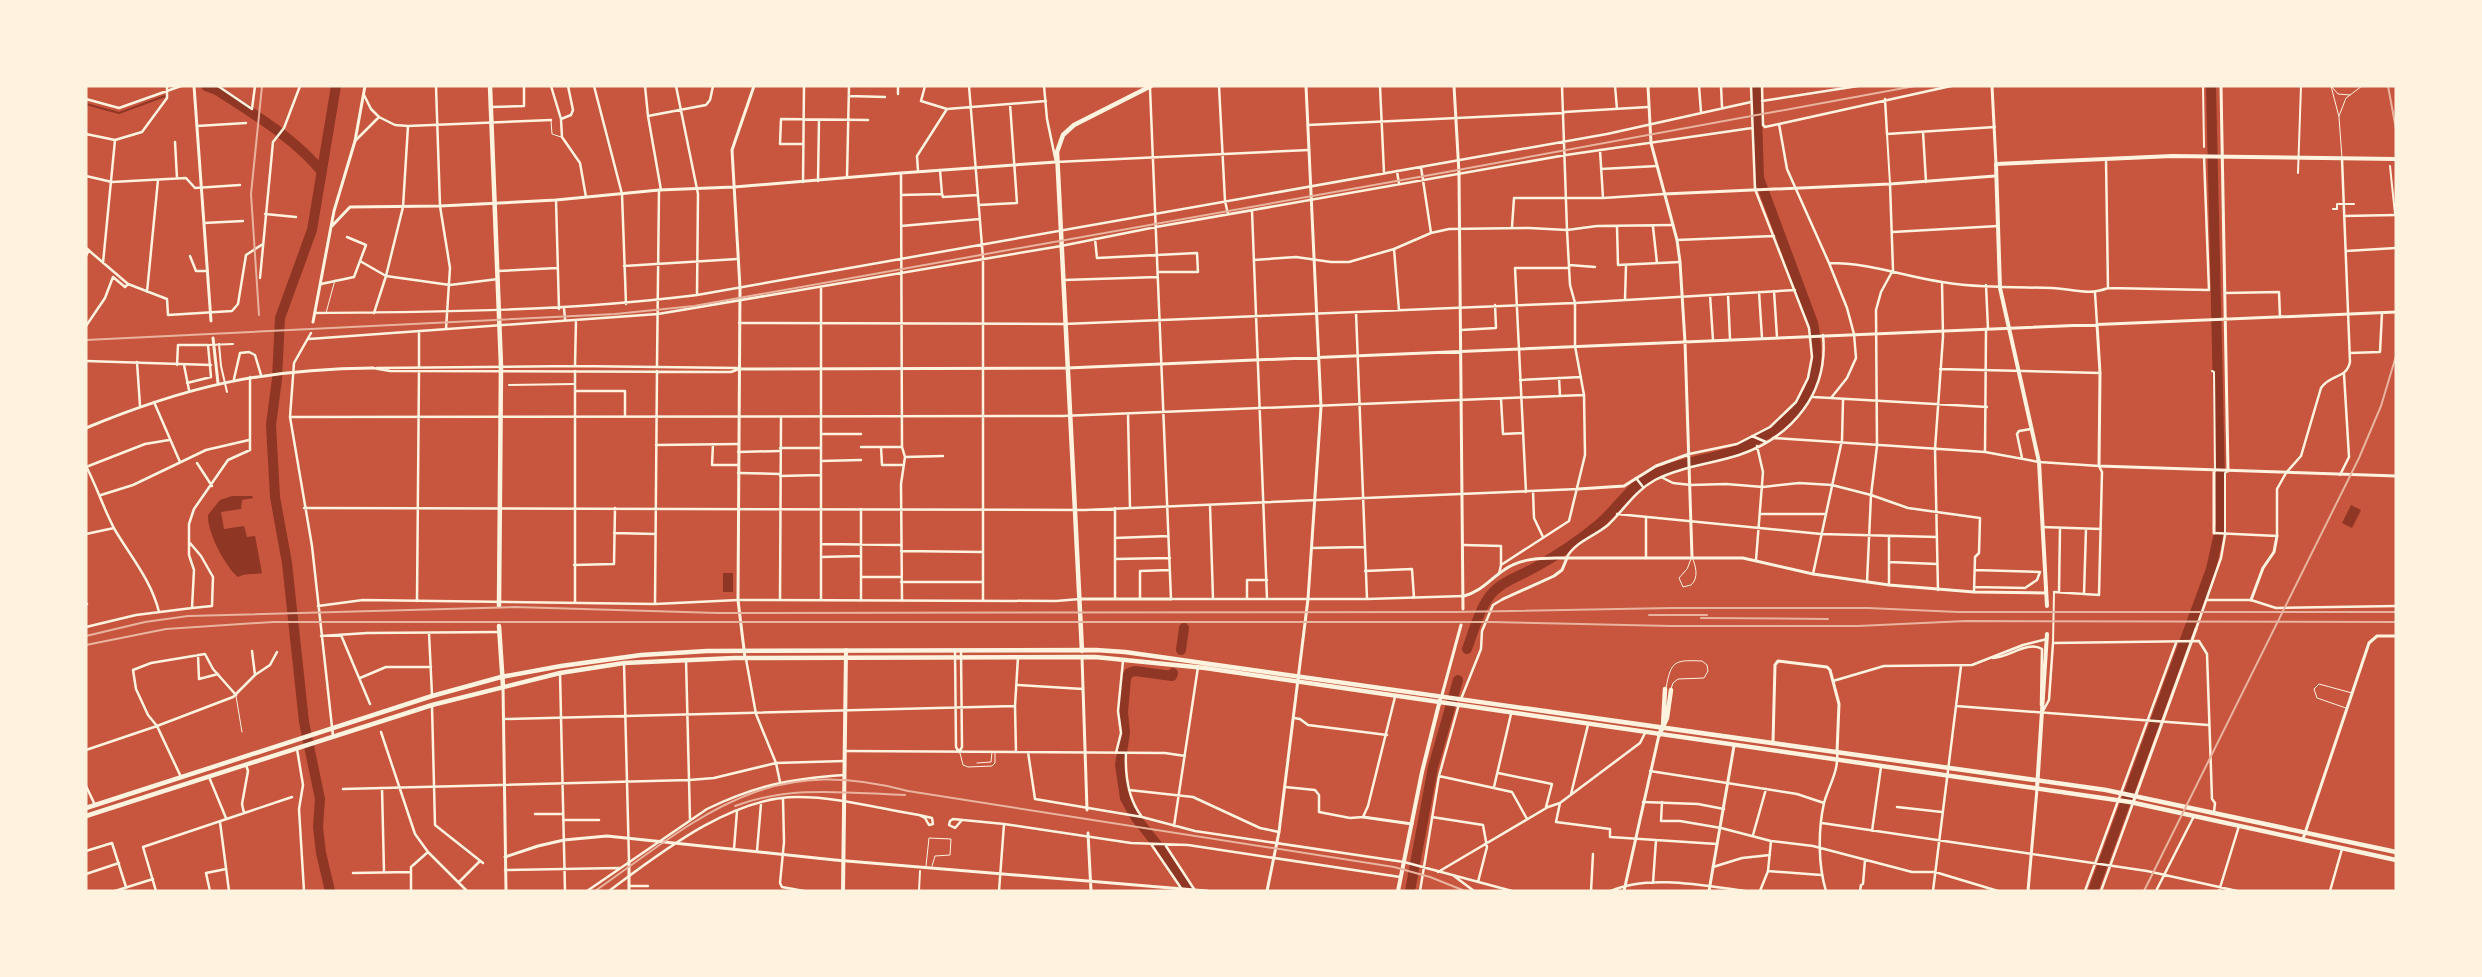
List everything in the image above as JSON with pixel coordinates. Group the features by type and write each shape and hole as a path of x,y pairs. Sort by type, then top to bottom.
{"main road":[{"path":"490,86 501,369 499,603"},
{"path":"1082,657 1076,509 1056,162 1058,146 1068,130 1150,86"},
{"path":"2047,606 2039,462 2000,288 1996,164 2206,156 2396,159"},
{"path":"499,626 502,686"},
{"path":"2037,789 2047,636"},
{"path":"86,808 432,696 501,677 641,655 745,650 1082,650 1125,652 1198,661 2123,793 2396,852"},
{"path":"843,891 846,650"},
{"path":"86,816 432,705 560,673 624,663 686,659 1082,657 1124,658 1198,667 2120,801 2396,860"},
{"path":"1659,735 1663,727 1668,690"},
{"path":"1398,891 1412,824 1444,695"}],"street":[{"path":"86,134 115,140 142,132 167,98 167,86"},
{"path":"86,99 120,108 181,86"},
{"path":"194,86 211,322"},
{"path":"218,86 252,109 255,86"},
{"path":"260,278 273,142 282,130 300,86"},
{"path":"313,322 334,210 356,141 364,86"},
{"path":"436,86 440,206 450,268 446,329"},
{"path":"491,107 524,106 524,86"},
{"path":"551,86 561,119 562,137 580,163 586,197"},
{"path":"561,119 571,115 573,110 568,86"},
{"path":"594,86 622,194 626,304"},
{"path":"645,86 660,190 656,366"},
{"path":"676,86 697,188 697,295"},
{"path":"648,116 706,105 710,100 713,86"},
{"path":"754,86 732,146 740,288 738,600 756,714 776,763 780,782"},
{"path":"803,182 804,86"},
{"path":"847,178 849,86"},
{"path":"898,86 898,94"},
{"path":"925,86 921,102 946,109 1046,101"},
{"path":"970,86 970,107 983,258 982,601"},
{"path":"1044,86 1056,162"},
{"path":"1150,86 1171,599"},
{"path":"1219,86 1225,201 1228,215"},
{"path":"1267,891 1279,832 1308,599 1322,407 1306,86"},
{"path":"1380,86 1384,173"},
{"path":"1454,86 1459,173 1464,545 1463,610"},
{"path":"1500,565 1569,521 1586,455 1584,395 1576,346 1574,303 1569,266 1562,86"},
{"path":"1616,86 1617,109"},
{"path":"1648,86 1651,143 1677,240 1680,262 1690,456 1692,558"},
{"path":"1699,86 1701,112"},
{"path":"1721,86 1722,108"},
{"path":"304,508 1076,509 1526,492 1624,486 1656,466 1754,437 1770,427 1785,414 1802,394 1808,378 1812,357 1811,336 1756,189 1751,86"},
{"path":"1762,86 1763,125 1765,126 1952,86"},
{"path":"1762,102 1858,86"},
{"path":"1992,86 1996,164"},
{"path":"2204,86 2204,147"},
{"path":"2101,891 2108,866 2160,722 2205,606 2221,558 2225,535 2226,293 2220,86"},
{"path":"2298,173 2300,86"},
{"path":"364,95 371,109 395,125 551,120"},
{"path":"849,96 885,97"},
{"path":"1867,582 1877,446 1876,310 1881,292 1893,270 1893,232 1885,99"},
{"path":"315,313 559,309 626,304 697,295 1565,141 1751,102"},
{"path":"979,205 1017,203 1010,104"},
{"path":"1308,125 1648,107"},
{"path":"918,171 917,156 946,109"},
{"path":"356,141 379,116"},
{"path":"804,144 780,144 781,119 868,120"},
{"path":"818,181 819,120"},
{"path":"197,126 246,123"},
{"path":"1779,124 1787,169 1829,263 1849,314 1854,334 1856,358 1846,378 1831,398"},
{"path":"374,313 386,276 403,207 408,126"},
{"path":"1887,134 1995,127"},
{"path":"309,339 658,314 739,302 983,258 1061,246 1156,227 1459,173 1566,155 1752,128"},
{"path":"1923,132 1926,182"},
{"path":"103,263 115,140"},
{"path":"175,142 177,179"},
{"path":"332,226 350,207 440,206 556,200 660,190 734,188 901,172 1014,164 1309,150"},
{"path":"1600,150 1603,198"},
{"path":"1829,263 1856,263 1942,282 1986,285 2000,288 2054,288 2095,293 2108,288 2209,290 2206,156"},
{"path":"2106,159 2108,288"},
{"path":"2251,600 2263,568 2274,552 2277,536 2277,489 2286,474 2301,456 2321,388 2328,379 2344,374 2348,369 2350,353 2342,159"},
{"path":"1421,166 1431,232"},
{"path":"1601,169 1658,166"},
{"path":"2344,216 2395,214 2390,166"},
{"path":"940,170 942,197 978,195"},
{"path":"1397,171 1399,184"},
{"path":"901,172 902,447 905,457 902,466 902,601"},
{"path":"86,176 112,182 186,178 195,188 240,185"},
{"path":"1512,228 1514,198 1603,198 1926,182 1995,176"},
{"path":"147,292 158,180"},
{"path":"901,195 942,194"},
{"path":"556,200 559,309"},
{"path":"2333,209 2337,209 2337,204 2354,204"},
{"path":"1252,211 1267,598"},
{"path":"265,214 296,217"},
{"path":"901,226 980,219"},
{"path":"204,223 243,220"},
{"path":"1254,260 1284,257 1349,262 1394,249 1431,232 1459,229 1567,230 1617,226 1654,227 1673,225"},
{"path":"1617,226 1618,265 1680,262"},
{"path":"1893,232 1998,226"},
{"path":"1654,227 1657,263"},
{"path":"1677,240 1774,236"},
{"path":"321,284 354,277 366,244 347,237"},
{"path":"1095,239 1097,258 1197,253 1198,272 1158,272"},
{"path":"87,249 128,284 167,299 168,316 232,311 238,304 246,255 263,244"},
{"path":"2346,250 2396,248"},
{"path":"86,256 87,249"},
{"path":"1394,249 1399,310"},
{"path":"190,256 196,271 207,271"},
{"path":"624,266 737,259"},
{"path":"360,261 386,276 450,285 498,279"},
{"path":"1625,300 1626,265"},
{"path":"1526,492 1518,305 1515,302 1515,268 1595,267"},
{"path":"498,271 557,268"},
{"path":"1062,280 1158,277"},
{"path":"86,326 105,298 113,278 125,287 128,284"},
{"path":"1938,590 1935,449 1943,330 1942,282"},
{"path":"1986,285 1986,452"},
{"path":"821,287 821,600"},
{"path":"739,323 1064,324 1574,303 1795,290"},
{"path":"1774,291 1777,337"},
{"path":"1759,292 1762,338"},
{"path":"2226,293 2279,292 2280,318"},
{"path":"2043,711 2049,700 2054,592 2099,595 2102,472 2099,466 2100,374 2095,293"},
{"path":"1728,294 1730,339"},
{"path":"1710,295 1713,340"},
{"path":"1461,330 1496,328 1495,305"},
{"path":"564,308 565,320"},
{"path":"1356,312 1367,599"},
{"path":"372,368 390,371 419,371 575,366 739,369 1067,368 2396,312"},
{"path":"2350,353 2380,352 2382,313"},
{"path":"575,366 576,320"},
{"path":"419,330 419,366"},
{"path":"311,333 298,355 293,371 290,417 312,546 333,736"},
{"path":"1420,891 1422,867 1439,776 1457,706 1481,649 1482,631 1493,606 1503,599 1554,576 1562,570 1574,547 1591,538 1643,487 1661,477 1690,467 1741,454 1773,438 1802,415 1813,396 1823,368 1822,335"},
{"path":"213,338 218,383"},
{"path":"219,344 221,366 227,392"},
{"path":"177,365 178,345 233,344"},
{"path":"187,383 211,377 208,345"},
{"path":"234,379 240,353 249,352 255,355 261,375"},
{"path":"86,361 211,365"},
{"path":"137,362 140,406"},
{"path":"184,365 189,390"},
{"path":"86,428 140,406 189,390 234,379 293,371 419,366 575,371 732,372 739,369"},
{"path":"1940,369 2100,374"},
{"path":"417,601 419,371"},
{"path":"575,371 575,603"},
{"path":"655,604 657,371"},
{"path":"2212,371 2214,372 2214,533 2277,536"},
{"path":"2340,475 2349,457 2344,374"},
{"path":"192,608 194,570 189,555 189,524 194,509 212,486 228,460 250,450 250,377"},
{"path":"1520,380 1581,377"},
{"path":"1559,378 1560,396"},
{"path":"509,385 575,384"},
{"path":"575,391 625,391 625,415"},
{"path":"290,417 418,415 1071,416 1584,395"},
{"path":"1813,396 1843,400 1987,407"},
{"path":"1501,399 1503,434 1523,433"},
{"path":"1813,574 1840,444 1843,400"},
{"path":"154,401 180,462"},
{"path":"1128,414 1130,508"},
{"path":"780,600 781,416"},
{"path":"2022,458 2017,434 2019,431 2031,429"},
{"path":"821,434 861,434"},
{"path":"1754,437 1765,442"},
{"path":"1773,438 1840,444 1986,452 2039,462 2099,466 2286,474 2396,476"},
{"path":"159,612 155,596 142,571 114,528 101,495 86,467 145,444 169,440"},
{"path":"101,495 133,486 206,450 249,440"},
{"path":"713,444 712,465 738,465"},
{"path":"656,445 738,444"},
{"path":"1756,560 1762,514 1763,487 1763,472 1757,446"},
{"path":"861,447 902,447"},
{"path":"882,447 882,465 902,466"},
{"path":"738,452 821,448"},
{"path":"905,457 943,456"},
{"path":"821,461 861,460"},
{"path":"197,463 212,486"},
{"path":"738,474 821,475"},
{"path":"1661,477 1673,483 1690,486 1726,484 1763,487 1799,483 1832,485 1872,495 1899,506 1980,518 1979,553 1975,557 1974,592"},
{"path":"1636,479 1643,487"},
{"path":"1533,491 1534,518 1543,537"},
{"path":"1210,505 1213,599"},
{"path":"574,565 614,564 615,508"},
{"path":"1115,508 1115,598"},
{"path":"861,509 861,601"},
{"path":"1617,514 1821,534 1937,537"},
{"path":"1762,514 1826,514"},
{"path":"1646,518 1646,558"},
{"path":"2042,527 2101,529"},
{"path":"86,534 114,528"},
{"path":"2059,592 2060,528"},
{"path":"2084,594 2086,529"},
{"path":"614,533 656,534"},
{"path":"1115,538 1169,536"},
{"path":"1889,536 1889,585"},
{"path":"86,628 136,615 212,606 212,577 201,556 190,543"},
{"path":"821,544 901,545"},
{"path":"1464,545 1501,546 1499,574"},
{"path":"1312,548 1364,547"},
{"path":"901,551 983,552"},
{"path":"821,556 861,556"},
{"path":"1115,559 1170,558"},
{"path":"318,606 363,600 655,604 738,600 1056,601 1115,598 1414,598 1464,596 1483,588 1499,574 1523,561 1540,558 1756,560 1813,574 1889,585 1974,592 2046,593"},
{"path":"1889,562 1938,564"},
{"path":"1365,571 1412,569 1414,598"},
{"path":"1140,598 1140,570 1170,570"},
{"path":"1974,587 2025,588 2037,580 2040,572 1975,570"},
{"path":"861,577 901,577"},
{"path":"1247,599 1247,580 1267,580"},
{"path":"901,582 982,582"},
{"path":"2207,600 2251,600 2276,608 2396,606"},
{"path":"1444,695 1460,625"},
{"path":"321,636 429,632 500,632"},
{"path":"429,632 432,696"},
{"path":"342,635 370,704"},
{"path":"1833,681 1884,666 1961,666 1990,658 2047,636"},
{"path":"2303,839 2371,640 2377,636 2396,636"},
{"path":"2053,643 2177,643 2199,641 2207,654 2214,812"},
{"path":"2085,891 2097,864 2177,643"},
{"path":"1990,658 2001,658 2029,647 2041,648 2044,653 2040,700 2043,711"},
{"path":"959,752 962,747 961,649"},
{"path":"955,650 956,747 959,752"},
{"path":"252,651 255,675"},
{"path":"86,750 157,726 236,695 255,675 270,665 276,652"},
{"path":"181,777 157,726 148,715 136,689 133,670 151,663 205,654 218,674 236,695"},
{"path":"198,655 198,679 218,674"},
{"path":"1016,752 1015,706 1018,657"},
{"path":"1082,657 1087,808"},
{"path":"1117,753 1121,734 1118,711 1124,658"},
{"path":"686,659 690,820"},
{"path":"1174,826 1198,661"},
{"path":"1773,742 1774,669 1778,661 1827,666 1833,681 1838,704 1838,761 1824,803 1822,823 1821,875 1826,891"},
{"path":"624,663 629,888 648,886"},
{"path":"1932,891 1961,666"},
{"path":"360,678 386,667 431,667"},
{"path":"560,673 565,891"},
{"path":"1017,685 1083,689"},
{"path":"502,686 506,891"},
{"path":"1363,817 1368,806 1394,697"},
{"path":"432,705 435,825 481,862 459,882"},
{"path":"504,719 1015,706"},
{"path":"1956,706 2043,711 2209,725"},
{"path":"1494,787 1511,714"},
{"path":"1294,718 1300,719 1308,725 1386,735"},
{"path":"1571,794 1588,725"},
{"path":"381,732 415,834 428,852 467,891"},
{"path":"1438,872 1486,842 1560,802 1640,742 1645,733"},
{"path":"1624,891 1659,735"},
{"path":"1710,889 1730,782 1734,746"},
{"path":"299,747 303,786 299,809 304,891"},
{"path":"845,751 1165,753 1185,756"},
{"path":"1028,752 1035,799 1129,814 1174,826 1404,862 1512,891"},
{"path":"1125,753 1126,779 1140,817"},
{"path":"343,789 689,780 714,778 776,763 845,761"},
{"path":"244,813 242,804 248,771 246,764"},
{"path":"1872,831 1881,767"},
{"path":"1650,771 1797,794 1824,803"},
{"path":"1498,773 1552,784 1546,808"},
{"path":"586,891 707,809 739,794 780,782 844,775"},
{"path":"208,776 226,819"},
{"path":"1439,776 1512,792 1527,819"},
{"path":"86,786 95,805"},
{"path":"1285,786 1315,790 1319,795 1319,812 1350,818 1363,817 1412,824"},
{"path":"382,788 384,872"},
{"path":"1752,836 1766,789"},
{"path":"2028,891 2037,789"},
{"path":"1129,790 1194,797 1260,828 1279,832"},
{"path":"156,891 143,847 292,797"},
{"path":"609,891 703,826 737,811 783,798 798,797 844,802 920,815 932,818 933,824 929,825 925,818 920,815"},
{"path":"783,798 783,854 780,883 782,887 804,891"},
{"path":"1560,802 1556,822 1610,829 1610,837 1718,844"},
{"path":"1643,802 1698,804 1724,810"},
{"path":"1662,802 1661,821 1680,821 1721,828 1771,841 1821,848 1912,872 1935,872 1998,891"},
{"path":"757,852 761,804"},
{"path":"1897,807 1942,812"},
{"path":"734,849 737,811"},
{"path":"535,814 563,814"},
{"path":"2156,891 2194,816"},
{"path":"1432,817 1483,824 1486,842 1478,882"},
{"path":"564,820 599,820"},
{"path":"962,820 955,828 949,825 951,820 962,820 1004,824 1088,838 1188,845 1400,877"},
{"path":"220,822 229,891"},
{"path":"1822,823 2147,871 2219,889 2237,891"},
{"path":"999,891 1004,824"},
{"path":"2219,889 2238,826"},
{"path":"1088,833 1090,891"},
{"path":"505,857 564,840 585,837 628,838 843,861 1207,891"},
{"path":"1653,883 1656,839"},
{"path":"1760,891 1768,871 1771,841"},
{"path":"86,851 112,843 126,887"},
{"path":"1153,844 1182,889"},
{"path":"1164,844 1193,889"},
{"path":"2330,891 2342,847"},
{"path":"411,891 410,872 412,867 428,852"},
{"path":"1591,891 1593,854"},
{"path":"1714,866 1742,858 1770,855"},
{"path":"1860,891 1861,885 1864,884 1865,860"},
{"path":"86,874 119,863"},
{"path":"505,870 619,868"},
{"path":"210,891 206,872 226,869"},
{"path":"919,891 920,871"},
{"path":"1768,871 1821,875"},
{"path":"353,873 410,872"},
{"path":"1453,875 1474,891"},
{"path":"115,891 153,879"},
{"path":"1611,891 1626,885 1653,883 1746,891"}],"lane":[{"path":"2332,86 2338,94 2351,95"},
{"path":"2332,86 2339,117 2342,159"},
{"path":"2339,117 2344,102 2362,86"},
{"path":"551,120 552,134 562,137"},
{"path":"326,313 335,280"},
{"path":"1692,558 1696,565 1695,580 1691,585 1683,586 1679,578 1687,569 1692,558"},
{"path":"1683,660 1702,661 1707,665 1708,671 1704,678 1678,680 1668,690 1669,670 1674,663 1683,660"},
{"path":"2347,708 2317,698 2314,689 2316,685 2324,684 2352,693"},
{"path":"236,695 242,732"},
{"path":"959,752 963,765 968,767 992,766 995,763 994,752"},
{"path":"977,763 991,762 994,752"},
{"path":"926,867 930,838 951,839 950,855 935,856 932,868"}],"shaded area":[{"path":"232,496 252,496 253,498 242,500 241,509 221,512 224,529 244,526 247,537 255,536 262,573 238,577 228,565 210,530 208,515 220,500"},
{"path":"2351,505 2361,510 2352,528 2342,523"},
{"path":"723,573 733,573 733,592 723,592"}],"waterway":[{"path":"206,86 217,90 273,127 299,148 322,172"},
{"path":"330,891 321,853 318,827 320,799 304,722 287,563 275,497 271,425 277,379 280,318 312,230 336,86"},
{"path":"1467,649 1481,611 1489,597 1498,587 1568,548 1606,518 1644,479 1672,467 1736,451 1777,428 1790,417 1809,391 1814,376 1816,360 1813,323 1759,178 1756,86"},
{"path":"2093,891 2211,569 2221,524 2211,86"},
{"path":"86,104 119,113 165,96"},
{"path":"1181,650 1184,628"},
{"path":"1173,673 1172,676 1135,671 1129,673 1126,678 1123,712 1125,733 1120,765 1125,798 1136,818 1163,852 1189,891"},
{"path":"1410,891 1433,767 1458,680"}],"railway":[{"path":"259,315 251,194 262,86"},
{"path":"86,340 615,314 694,306 1447,172 1915,86"},
{"path":"2388,86 2396,129"},
{"path":"2144,891 2359,458 2381,406 2396,356"},
{"path":"86,636 145,622 188,616 515,607 718,613 1455,612 1672,608 1868,608 1958,612 2396,612"},
{"path":"1649,615 1707,615"},
{"path":"1701,618 1828,619"},
{"path":"86,645 166,629 273,622 1492,622 1671,626 1858,626 1966,621 2396,622"},
{"path":"595,891 704,816 739,798 775,786 815,780 858,781 908,791 1394,867 1430,877 1465,891"},
{"path":"735,806 756,799 798,793 840,792 905,795"}]}
